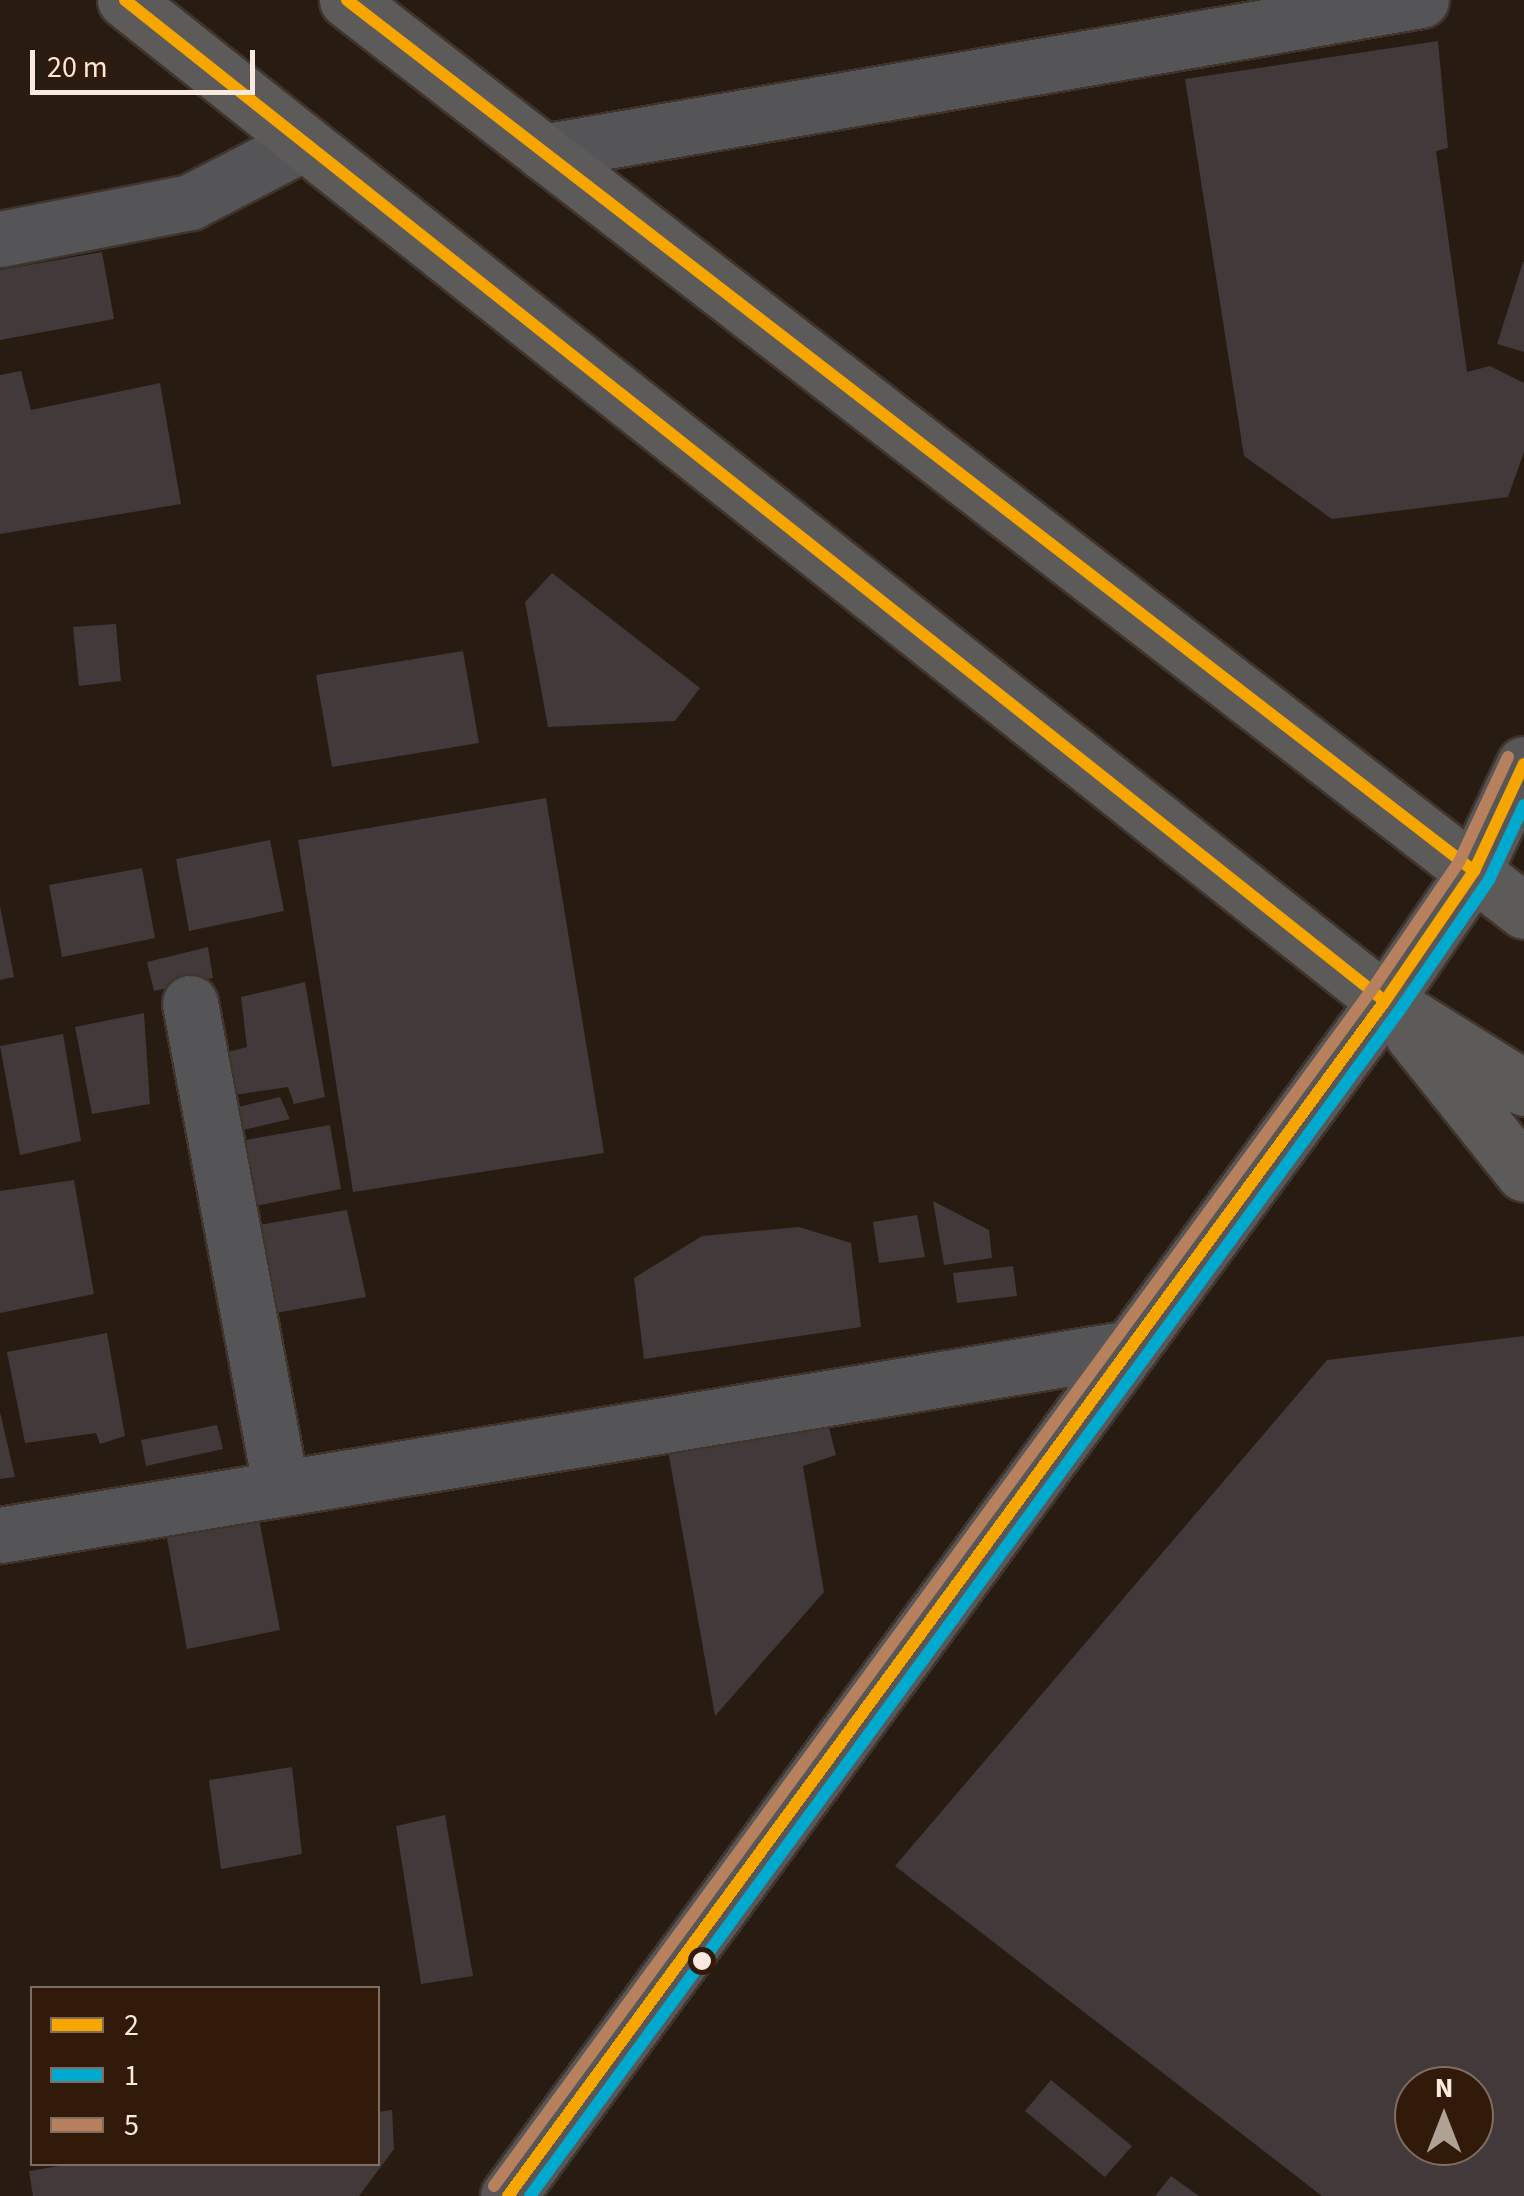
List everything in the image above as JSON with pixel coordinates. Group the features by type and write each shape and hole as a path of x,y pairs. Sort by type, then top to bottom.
{"highway":[{"path":"125,0 1384,1001 1524,1088"},
{"path":"347,0 1499,880 1524,911"},
{"path":"1384,1001 1524,1174"}],"street":[{"path":"542,152 1422,0"},
{"path":"0,239 190,202 302,144"},
{"path":"508,2196 1384,1001 1499,880 1524,764"},
{"path":"190,1003 281,1488"},
{"path":"0,1535 1130,1348"}],"building":[{"path":"1438,41 1448,148 1436,151 1467,372 1490,366 1524,383 1524,452 1508,497 1332,519 1244,456 1185,79"},
{"path":"102,252 114,319 0,340 0,270"},
{"path":"1524,262 1524,352 1497,344"},
{"path":"21,371 31,410 160,383 181,504 0,534 0,375"},
{"path":"552,573 700,688 675,721 548,727 525,602"},
{"path":"116,624 121,681 79,686 73,627"},
{"path":"463,651 479,743 332,767 316,675"},
{"path":"546,798 604,1153 353,1192 298,840"},
{"path":"270,840 284,911 189,931 176,859"},
{"path":"142,868 155,938 62,957 49,885"},
{"path":"0,906 14,977 0,980"},
{"path":"208,947 213,978 154,991 147,962"},
{"path":"305,982 325,1097 294,1104 288,1087 234,1095 224,1053 247,1047 241,997"},
{"path":"144,1013 150,1104 92,1114 75,1027"},
{"path":"63,1034 81,1141 20,1155 0,1046"},
{"path":"280,1097 290,1119 243,1130 234,1108"},
{"path":"330,1125 341,1189 250,1207 240,1141"},
{"path":"74,1180 94,1294 0,1313 0,1191"},
{"path":"933,1201 989,1230 992,1258 944,1265"},
{"path":"347,1210 366,1297 270,1314 253,1226"},
{"path":"917,1215 925,1257 879,1263 873,1222"},
{"path":"799,1227 851,1243 861,1327 644,1359 634,1278 702,1236"},
{"path":"1013,1266 1017,1296 957,1303 953,1273"},
{"path":"107,1333 125,1436 100,1444 96,1433 25,1443 7,1352"},
{"path":"1524,1336 1524,2196 1322,2196 895,1866 1327,1360"},
{"path":"0,1412 15,1477 0,1479"},
{"path":"828,1424 836,1455 803,1466 824,1592 715,1716 668,1450"},
{"path":"217,1425 223,1449 146,1466 141,1440"},
{"path":"257,1508 280,1630 187,1649 165,1527"},
{"path":"292,1767 302,1854 221,1869 209,1780"},
{"path":"445,1815 473,1976 421,1984 396,1826"},
{"path":"1051,2080 1132,2146 1105,2177 1025,2111"},
{"path":"392,2110 394,2149 359,2196 33,2196 29,2171 59,2166 380,2166 380,2112"},
{"path":"1171,2176 1199,2196 1155,2196"}],"transit line":[{"name":"2","path":"125,0 1385,1001"},
{"name":"2","path":"347,0 1474,871"},
{"name":"5","path":"494,2186 1371,991 1459,862 1508,757"},
{"name":"2","path":"508,2196 1385,1001 1474,871 1524,764"},
{"name":"1","path":"530,2196 1399,1011 1489,880 1524,805"}]}
